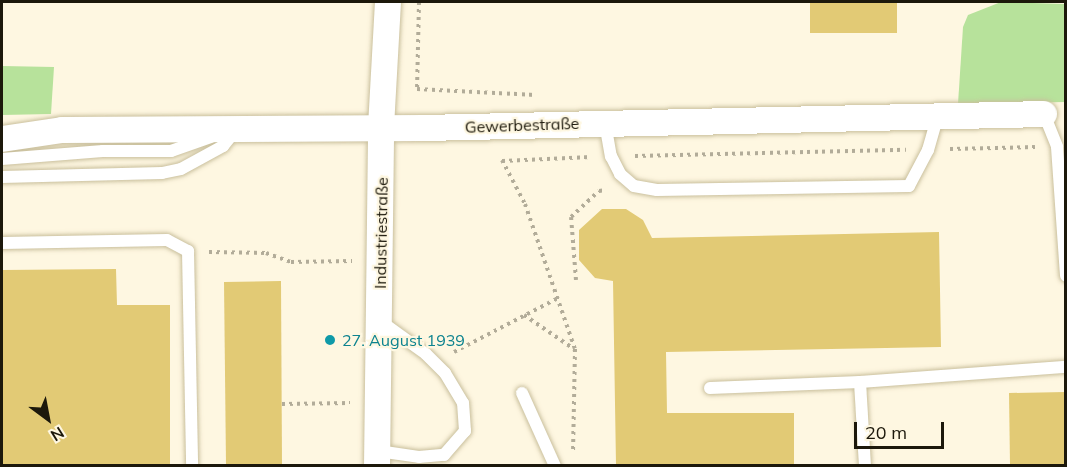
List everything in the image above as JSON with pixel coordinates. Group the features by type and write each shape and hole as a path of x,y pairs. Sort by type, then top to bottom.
{"street":[{"name":"Industriestraße","path":"378,458 381,127 388,2"},
{"name":"Gewerbestraße","path":"2,139 62,130 486,126 1044,114"}],"lane":[{"path":"1044,114 1057,147 1065,276"},
{"path":"605,122 611,156 620,174 634,186 657,190 909,186 928,150 938,116"},
{"path":"2,159 103,151 171,151 238,128"},
{"path":"2,177 162,173 181,169 223,146 238,128"},
{"path":"2,243 167,240 188,251 192,465"},
{"path":"378,458 444,455 465,431 463,403 436,363 380,321"},
{"path":"710,387 861,382 1065,367"},
{"path":"861,382 865,465"},
{"path":"522,393 555,465"}],"path":[{"path":"419,2 417,89 548,96 546,123"},
{"path":"486,126 525,204 560,297 574,349 573,463"},
{"path":"502,161 611,156 1057,147"},
{"path":"576,280 571,217 599,191 634,186"},
{"path":"188,251 266,253 291,262 323,263"},
{"path":"436,363 560,297"},
{"path":"524,315 574,349"},
{"path":"282,404 331,403"}],"green space":[{"path":"1001,2 1065,4 1065,102 958,104 963,27 968,15"},
{"path":"2,66 54,67 51,114 2,115"}],"building":[{"path":"810,2 897,2 897,33 810,33"},
{"path":"602,209 626,209 643,220 652,238 939,232 941,347 666,352 667,413 794,413 794,465 616,465 613,281 595,278 579,260 579,230"},
{"path":"116,269 117,305 170,305 170,465 2,465 2,270"},
{"path":"281,281 282,465 226,465 224,282"},
{"path":"1065,392 1065,465 1010,465 1009,393"}],"place":[{"name":"27. August 1939","path":"330,340"}]}
